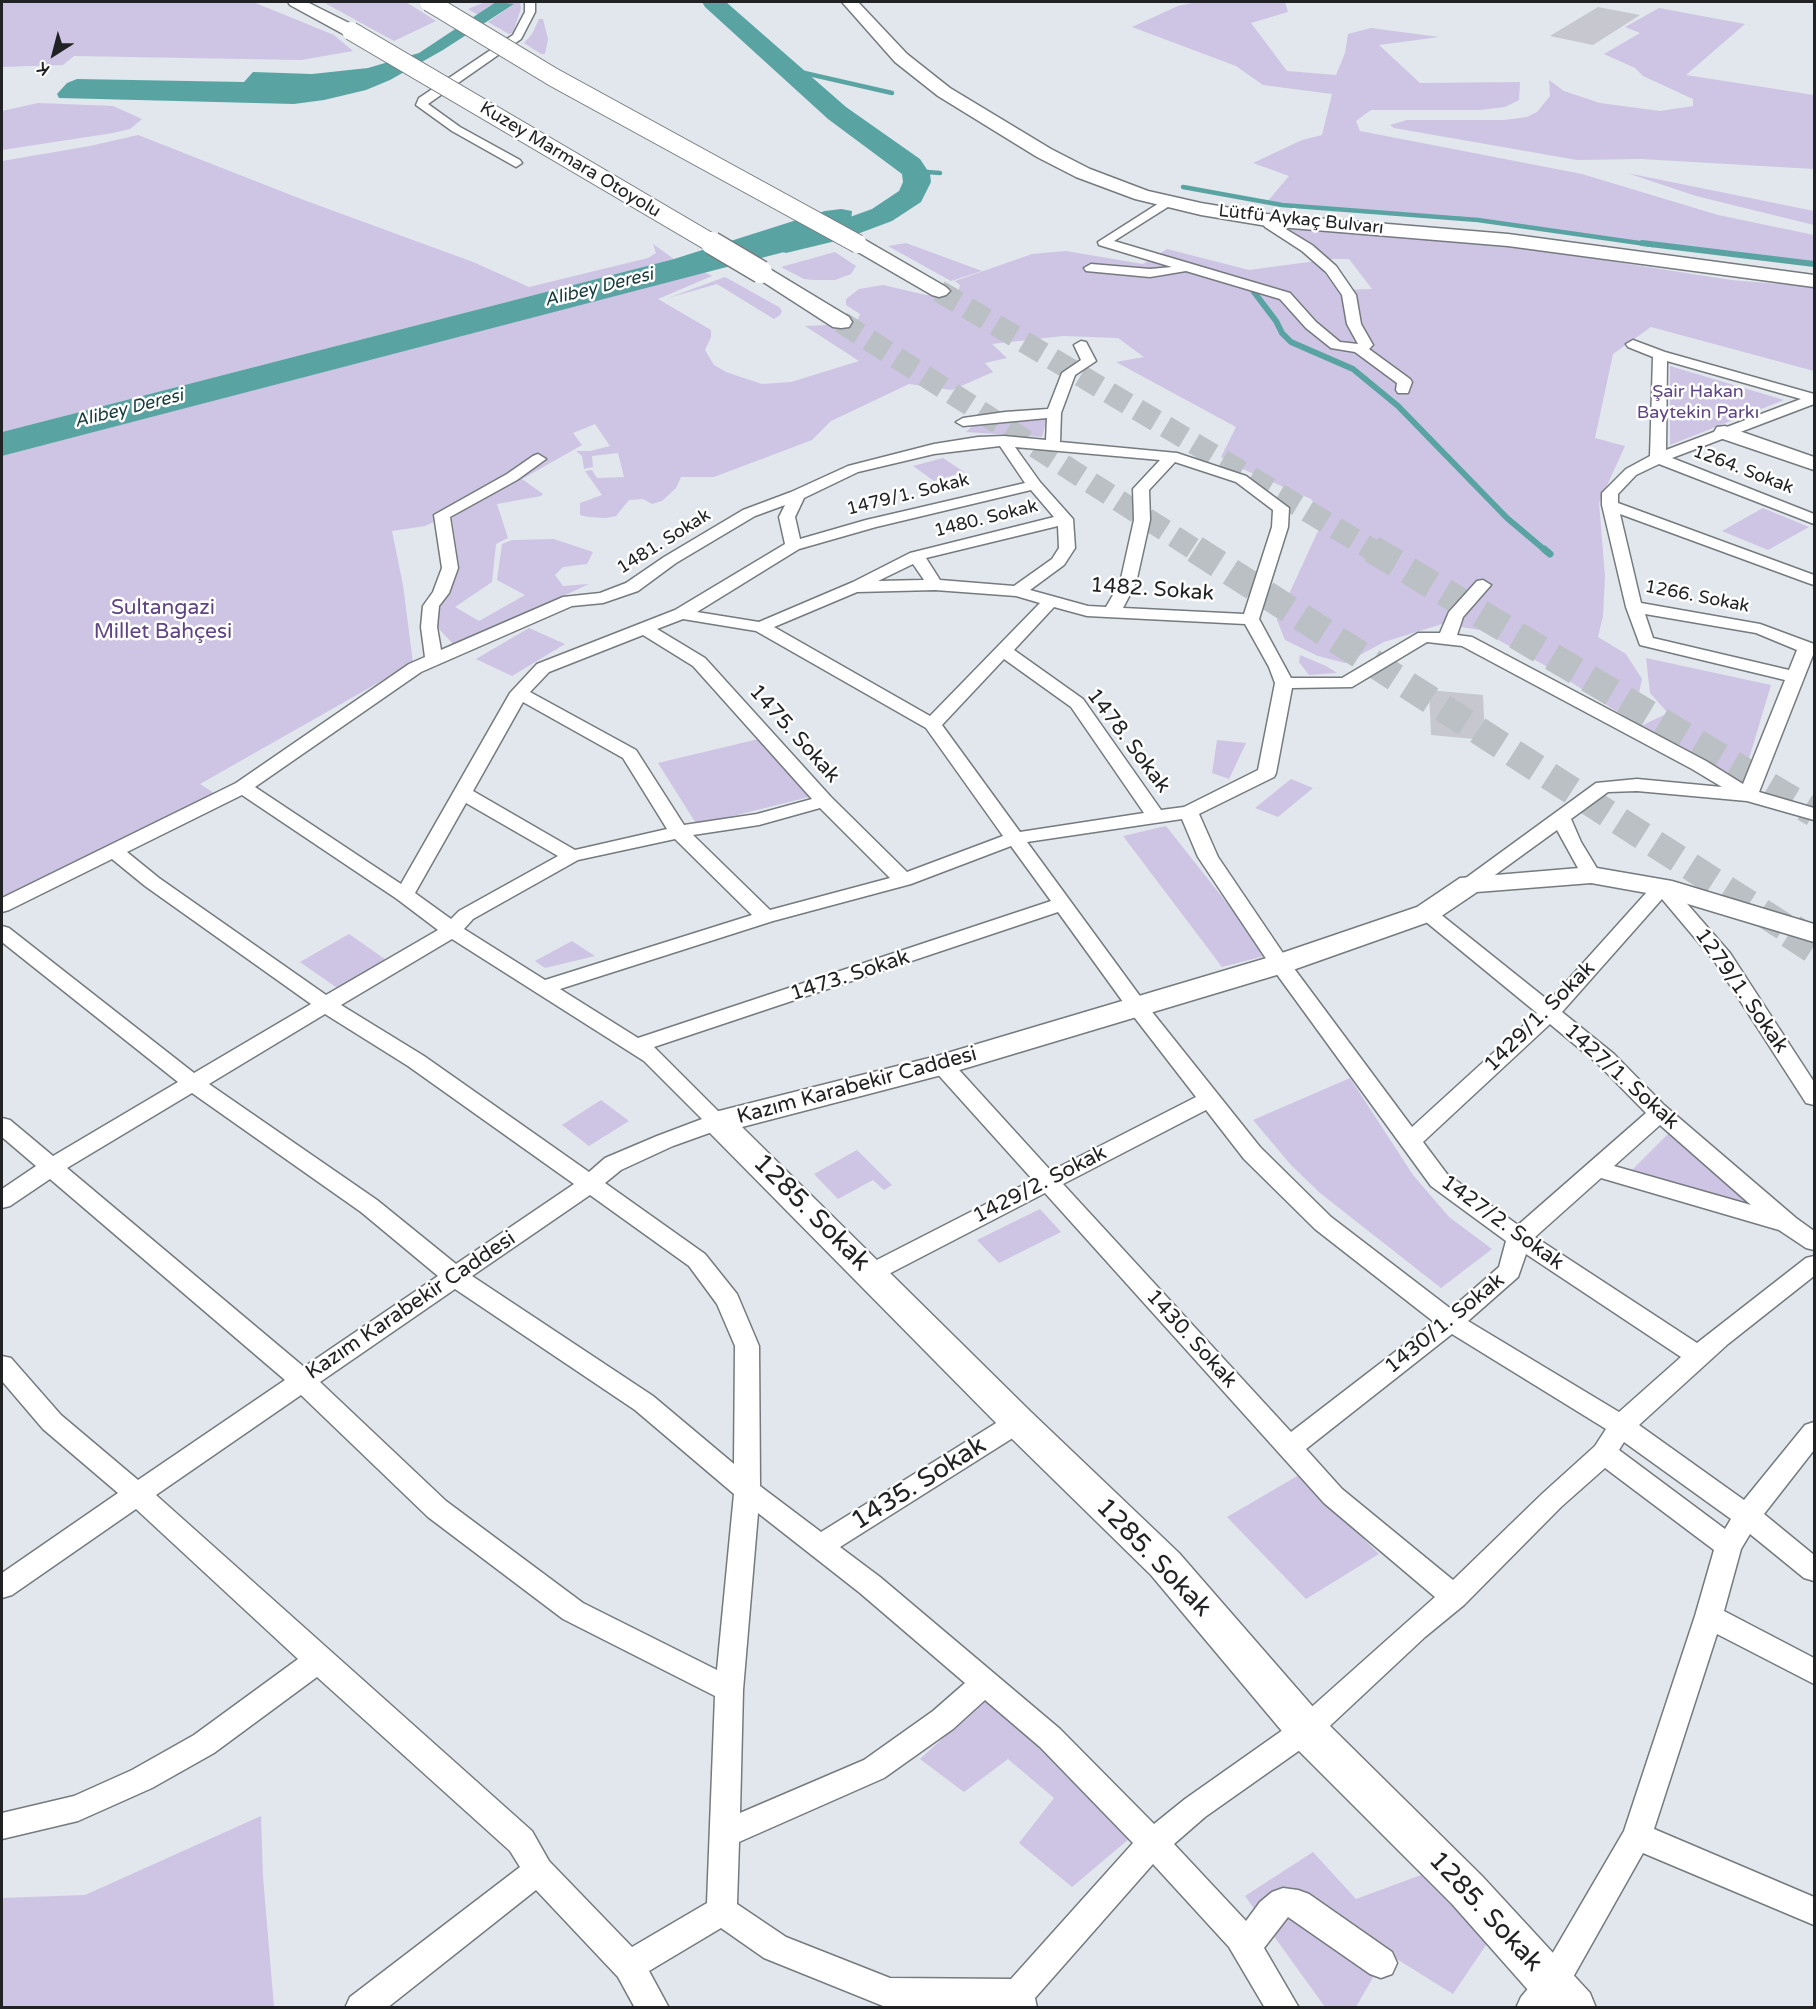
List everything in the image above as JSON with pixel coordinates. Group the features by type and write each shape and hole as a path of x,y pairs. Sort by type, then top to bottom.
{"main road":[{"name":"Kuzey Marmara Otoyolu","path":"296,2 351,31 761,272 841,322"},
{"path":"429,2 553,77 858,244 939,291"},
{"name":"Lütfü Aykaç Bulvarı","path":"850,2 902,58 944,92 1044,153 1083,173 1173,198 1267,220 1508,240 1815,281"},
{"name":"Lütfü Aykaç Bulvarı","path":"868,2 918,55 961,90 1092,165 1173,198 1263,212 1506,232 1815,273"}],"street":[{"path":"516,164 456,129 423,105 423,100 477,66 517,37 530,12 530,2"},
{"path":"1173,198 1104,242 1285,296 1311,325 1336,345 1359,349 1405,381 1403,390"},
{"path":"1267,220 1269,224 1307,248 1331,269 1349,295 1354,324 1366,345 1359,349"},
{"path":"1091,268 1150,273 1177,270 1187,266"},
{"path":"1633,344 1660,354 1815,398"},
{"path":"1052,447 1055,429 1054,413 1069,373 1089,361 1081,345"},
{"path":"1658,458 1660,354"},
{"path":"1815,398 1658,458 1631,472 1610,493 1610,505 1815,580"},
{"path":"1794,407 1815,413"},
{"path":"963,422 1005,416 1054,413"},
{"path":"1725,432 1815,464"},
{"path":"1005,441 1034,485 1065,519 1067,548 1058,562 1017,591"},
{"name":"1481. Sokak","path":"2,906 243,787 415,668 569,601 603,598 632,588 670,560 749,513 798,495 853,469 934,449 978,442 1005,441 1172,456 1241,479 1281,508 1280,527 1251,619"},
{"path":"1112,612 1128,583 1142,520 1141,489 1172,456"},
{"name":"1264. Sokak","path":"1658,458 1815,519"},
{"path":"434,660 429,627 431,606 441,593 450,568 442,515 512,477 538,459"},
{"name":"1479/1. Sokak","path":"404,895 519,693 543,668 681,614 793,546 872,523 1034,485"},
{"path":"793,546 787,518 798,495"},
{"name":"1266. Sokak","path":"1610,505 1634,607 1760,630 1811,649"},
{"name":"1480. Sokak","path":"761,627 854,587 916,556 1065,519"},
{"name":"1480. Sokak","path":"916,556 935,585"},
{"name":"1482. Sokak","path":"854,587 935,585 1017,591 1087,611 1251,619"},
{"path":"1447,639 1455,616 1483,585"},
{"path":"932,724 1051,601"},
{"path":"1634,607 1646,641 1795,677"},
{"path":"681,614 761,627 932,724 1138,1008 1252,1153 1323,1223 1451,1322 1621,1426 1747,1516 1815,1570"},
{"path":"544,987 766,917 904,880 1015,838 1189,812 1267,773 1284,683 1278,667 1251,619"},
{"name":"1475. Sokak","path":"644,628 699,662 824,801 904,880"},
{"path":"1284,683 1346,683 1424,637 1466,641 1700,765 1748,795"},
{"path":"1748,795 1795,677 1811,649"},
{"name":"1478. Sokak","path":"1003,650 1077,704 1156,817"},
{"path":"519,693 630,754 679,832 766,917"},
{"path":"1470,884 1603,787 1638,785 1748,795 1815,814"},
{"path":"243,787 452,930 652,1056 718,1122"},
{"path":"461,792 572,855"},
{"path":"2,1200 51,1167 452,930 466,915 572,855 679,832 759,819 824,801"},
{"name":"1427/2. Sokak","path":"1189,812 1208,857 1281,964 1439,1180 1519,1238 1698,1356"},
{"path":"1561,818 1571,842 1592,875"},
{"path":"112,850 152,882 326,1005 416,1061 697,1260 728,1300 747,1346 747,1490 729,1690 722,1911"},
{"name":"Kazım Karabekir Caddesi","path":"2,1587 590,1184 614,1164 665,1140 718,1122 942,1065 1281,964 1427,913 1470,884 1592,875 1662,887 1815,933"},
{"name":"1429/1. Sokak","path":"1411,1140 1550,1014 1662,887"},
{"name":"1279/1. Sokak","path":"1662,887 1723,958 1815,1098"},
{"name":"1473. Sokak","path":"636,1046 1064,904"},
{"name":"1427/1. Sokak","path":"1427,913 1606,1059 1660,1113 1788,1224 1815,1242"},
{"path":"2,932 194,1084 369,1206 454,1276 644,1404 747,1490 870,1585 1050,1738 1154,1843 1246,1947 1283,2007"},
{"name":"1430. Sokak","path":"942,1065 1333,1496 1454,1597"},
{"name":"1429/2. Sokak","path":"871,1273 1210,1099"},
{"path":"1519,1238 1660,1113"},
{"name":"1285. Sokak","path":"718,1122 1018,1422 1165,1564 1307,1729 1467,1890 1553,2000"},
{"path":"2,1125 302,1380 437,1509 573,1611 729,1690"},
{"path":"1597,1169 1788,1224"},
{"name":"1430/1. Sokak","path":"1290,1447 1451,1322 1510,1271 1519,1238"},
{"path":"722,1911 775,1948 890,1993 1012,2003 1154,1843 1195,1808 1307,1729 1414,1629 1454,1597 1552,1500 1604,1453 1621,1426 1719,1337 1815,1264"},
{"path":"2,1365 52,1422 138,1495 521,1841 538,1871 629,1966 653,2007"},
{"name":"1435. Sokak","path":"820,1546 1018,1422"},
{"path":"1553,2000 1637,1836 1708,1617 1728,1546 1747,1516 1815,1432"},
{"path":"1604,1453 1728,1546"},
{"path":"1708,1617 1815,1672"},
{"path":"2,1826 78,1808 142,1779 204,1744 318,1660"},
{"path":"725,1834 874,1769 943,1720 985,1683"},
{"path":"1637,1836 1815,1911"},
{"path":"361,2007 538,1871"},
{"path":"1246,1947 1271,1912 1283,1902 1298,1904 1381,1963"},
{"path":"629,1966 722,1911"}],"green space":[{"path":"2,2 253,2 334,35 353,51 301,60 74,56 63,65 2,67"},
{"path":"323,2 406,2 436,21 394,41"},
{"path":"485,2 520,3 521,8 513,33 509,34 488,22 513,5 491,5 478,15 468,9"},
{"path":"1196,2 1285,2 1288,12 1251,23 1287,71 1336,75 1345,53 1348,34 1371,28 1439,37 1379,45 1420,83 1520,82 1519,100 1505,107 1480,110 1371,110 1356,121 1360,131 1582,174 1718,215 1814,235 1814,262 1658,247 1479,222 1267,202 1289,176 1253,163 1302,140 1322,135 1332,94 1263,85 1236,66 1132,27 1178,6"},
{"path":"1659,8 1745,24 1686,75 1814,95 1814,169 1641,159 1577,160 1394,128 1390,125 1407,120 1504,120 1527,117 1537,112 1550,96 1549,80 1564,91 1600,103 1660,111 1693,106 1693,99 1643,76 1635,68 1604,54 1640,33 1625,27"},
{"path":"539,19 543,19 548,39 545,54 541,54 524,43 532,34"},
{"path":"38,103 113,106 142,119 130,129 113,133 2,150 2,111"},
{"path":"138,135 301,199 473,262 529,287 648,258 656,253 653,244 674,259 2,432 2,161"},
{"path":"1627,173 1814,211 1814,225 1696,196"},
{"name":"Sultangazi Millet Bahçesi","path":"1278,226 1494,243 1731,280 1814,287 1814,371 1651,327 1613,354 1595,438 1625,446 1599,503 1605,576 1603,616 1598,637 1626,654 1642,679 1633,722 1546,666 1480,630 1442,624 1384,642 1345,663 1318,656 1285,640 1277,620 1324,518 1311,499 1221,457 1236,427 1116,362 1144,357 1118,338 1063,336 992,344 1007,358 985,363 993,372 952,390 909,384 831,421 812,440 714,477 681,477 676,488 662,501 652,504 643,499 629,500 616,516 606,518 580,515 580,503 602,495 585,471 592,470 597,478 624,477 618,453 592,456 593,467 584,469 582,456 576,451 590,451 610,446 595,424 573,433 582,445 522,479 543,494 541,496 497,504 508,538 496,544 492,582 455,607 479,621 525,595 497,580 502,544 512,540 554,539 593,552 587,564 563,567 555,575 563,586 589,584 455,646 437,627 435,607 459,564 452,519 455,512 425,526 392,531 403,585 413,663 200,784 217,795 2,900 2,456 704,272 712,276 658,299 711,330 711,337 705,350 714,365 726,372 762,384 791,382 859,361 805,326 848,324 858,319 860,314 846,305 846,299 859,289 883,285 926,295 953,293 959,289 960,285 955,281 1032,254 1066,251 1143,264 1167,249 1249,270 1316,261 1337,290 1372,289 1349,259 1323,259 1308,242"},
{"path":"906,243 982,271 951,281 888,246"},
{"path":"835,252 856,266 851,274 835,280 804,279 781,267"},
{"path":"725,277 779,307 782,311 780,315 774,319 717,284 668,298"},
{"name":"Şair Hakan Baytekin Parkı","path":"1670,366 1784,400 1670,445"},
{"path":"1047,418 1042,437 966,432 972,426"},
{"path":"943,458 964,472 934,481 913,466"},
{"path":"1763,508 1809,527 1768,550 1722,531"},
{"path":"529,628 565,644 512,676 476,659"},
{"path":"1300,655 1337,673 1309,675 1299,662"},
{"path":"1646,658 1771,685 1748,762 1726,773 1641,726 1668,713 1650,693"},
{"path":"767,737 809,797 697,825 658,763"},
{"path":"1217,740 1246,743 1229,779 1212,773"},
{"path":"1291,779 1313,788 1278,817 1255,808"},
{"path":"1166,826 1268,955 1222,967 1123,836"},
{"path":"349,934 389,962 340,990 300,962"},
{"path":"572,941 595,956 545,968 535,961"},
{"path":"1350,1078 1413,1175 1449,1217 1492,1249 1441,1288 1320,1193 1291,1165 1253,1120"},
{"path":"601,1100 629,1121 589,1146 562,1125"},
{"path":"1670,1132 1752,1200 1749,1206 1632,1170"},
{"path":"857,1150 892,1185 884,1190 873,1180 838,1199 814,1174"},
{"path":"1040,1209 1061,1232 999,1263 977,1240"},
{"path":"1299,1475 1379,1554 1306,1599 1227,1517"},
{"path":"985,1700 1136,1833 1072,1887 1019,1843 1054,1798 1008,1759 964,1792 920,1759"},
{"path":"261,1816 263,1877 274,2007 2,2007 2,1898 85,1895"},
{"path":"1313,1852 1356,1899 1421,1875 1488,1942 1453,1994 1387,1953 1356,2007 1325,2007 1245,1896"}],"water":[{"path":"496,2 514,4 443,50 390,80 366,90 324,100 294,104 59,98 57,94 67,83 77,79 244,82 253,72 312,74 368,68 419,53"},
{"path":"841,209 852,211 851,222 811,245 2,456 2,432 674,259 825,211"}],"building":[{"path":"1598,7 1640,15 1593,45 1550,36"},
{"path":"1429,690 1483,695 1485,740 1431,735"}],"waterway":[{"name":"Alibey Deresi","path":"713,2 837,113 910,165 916,174 917,182 911,196 882,215 834,233 786,244"},
{"path":"787,69 892,93"},
{"path":"914,171 940,173"},
{"path":"1183,187 1282,205 1478,220 1653,245"},
{"path":"1642,243 1814,264"},
{"path":"1254,292 1276,321 1282,333 1291,342 1353,369 1398,406 1507,518 1546,551"},
{"path":"1544,549 1550,554"}],"tunnel":[{"path":"939,291 1374,551"},
{"path":"841,322 1197,551"},
{"path":"1195,549 1794,933"},
{"path":"1372,549 1814,813"},
{"path":"1791,931 1814,946"}]}
